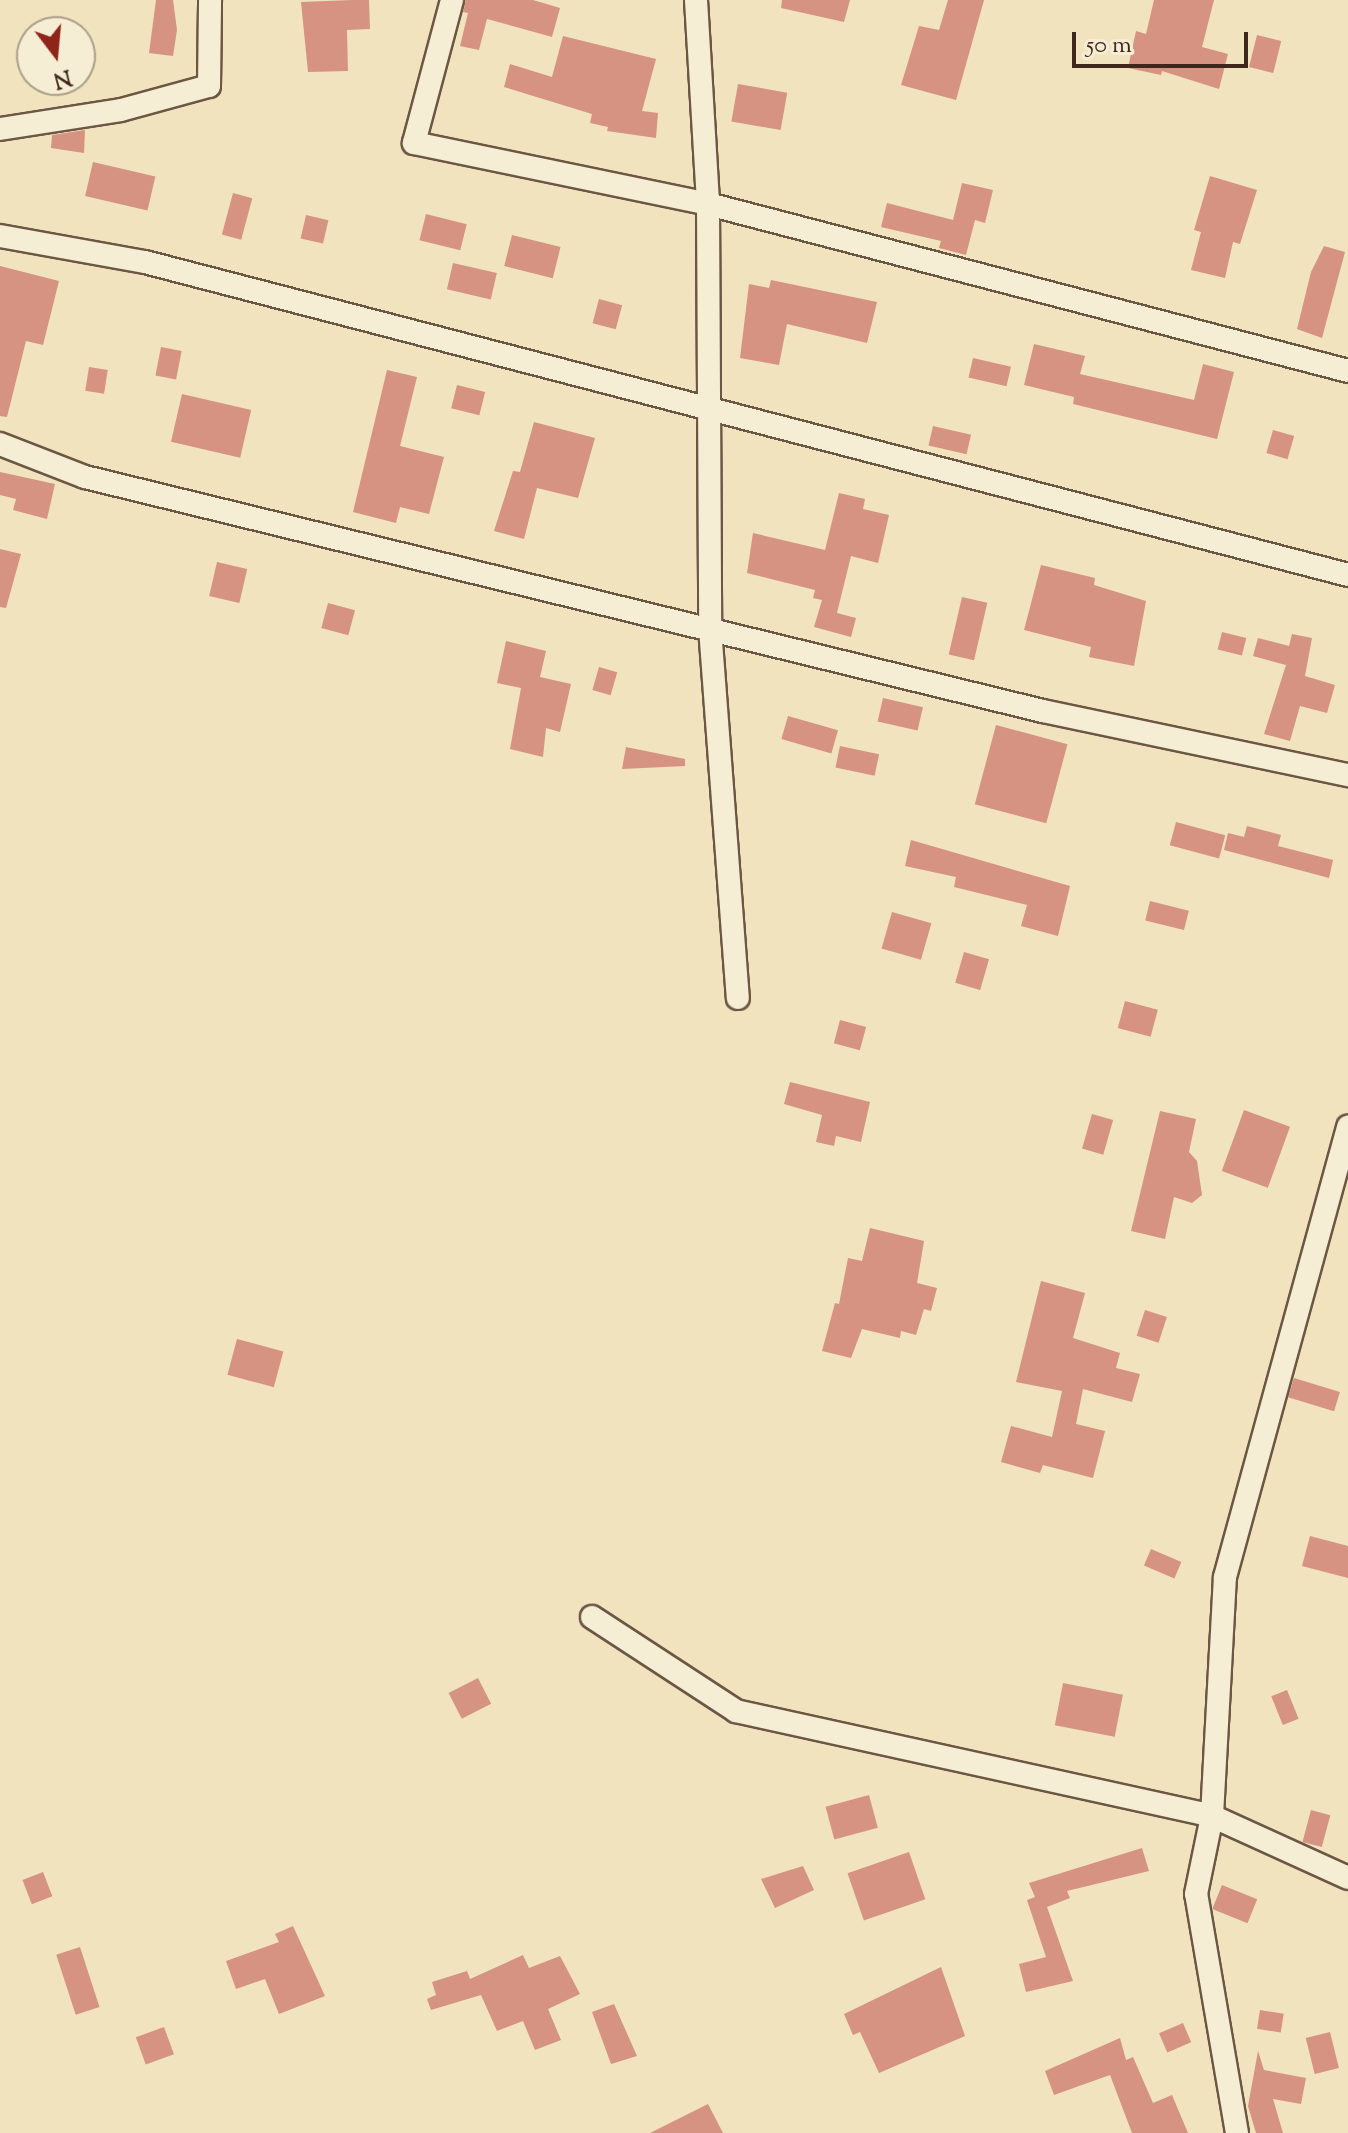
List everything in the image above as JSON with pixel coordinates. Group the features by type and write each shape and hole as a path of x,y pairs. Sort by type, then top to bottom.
{"street":[{"path":"0,129 121,110 209,86 210,0"},
{"path":"452,0 414,143 708,204 1348,371"},
{"path":"696,0 708,204 710,628 738,998"},
{"path":"0,236 145,262 1348,575"},
{"path":"0,444 85,477 1043,711 1348,775"},
{"path":"1237,2133 1196,1894 1212,1816 1225,1577 1348,1126"},
{"path":"592,1617 736,1711 1212,1816 1348,1878"}],"building":[{"path":"156,0 173,0 177,30 173,56 149,53"},
{"path":"369,0 370,29 347,30 348,71 308,72 301,2"},
{"path":"466,0 533,0 560,8 552,37 487,19 479,50 460,46 468,13 463,12"},
{"path":"782,0 850,0 844,22 781,8"},
{"path":"948,0 984,0 956,100 901,85 919,26 939,30"},
{"path":"1154,0 1214,0 1202,47 1228,54 1219,89 1162,71 1161,75 1128,68 1136,31 1146,34"},
{"path":"1257,35 1281,41 1273,73 1249,67"},
{"path":"563,36 656,59 642,111 658,113 656,138 607,131 608,127 590,123 592,114 504,87 510,64 552,77"},
{"path":"738,84 787,93 781,130 731,121"},
{"path":"85,130 84,153 51,148 52,135"},
{"path":"93,162 155,176 147,210 85,196"},
{"path":"1210,176 1257,190 1240,244 1233,242 1225,278 1191,270 1201,232 1194,230"},
{"path":"962,183 993,190 985,223 975,220 966,255 939,248 941,241 881,227 887,203 953,220"},
{"path":"233,193 252,198 241,240 222,235"},
{"path":"426,214 467,224 460,250 419,240"},
{"path":"306,215 328,220 323,244 301,238"},
{"path":"512,235 561,247 553,278 504,266"},
{"path":"1324,246 1345,252 1322,338 1297,329 1311,272"},
{"path":"453,263 497,273 491,299 447,289"},
{"path":"0,266 59,281 43,345 26,341 7,417 0,416"},
{"path":"771,280 877,302 867,343 787,324 779,365 740,358 749,284 769,288"},
{"path":"599,299 622,305 616,329 593,323"},
{"path":"1034,344 1085,356 1080,374 1194,400 1203,364 1234,372 1217,439 1073,404 1074,397 1024,385"},
{"path":"161,347 182,351 176,379 155,375"},
{"path":"973,358 1011,367 1007,386 969,377"},
{"path":"89,367 108,370 104,394 85,391"},
{"path":"387,370 417,377 400,446 444,457 429,514 400,507 396,523 353,512"},
{"path":"457,385 485,392 479,415 451,408"},
{"path":"182,394 251,410 240,458 171,442"},
{"path":"534,422 595,438 578,498 537,488 524,539 494,531 513,471 520,472"},
{"path":"933,426 971,435 967,454 929,445"},
{"path":"1273,430 1294,436 1288,459 1266,453"},
{"path":"0,472 55,484 47,519 13,510 16,499 0,495"},
{"path":"839,493 865,499 863,509 889,515 878,563 851,556 837,613 856,618 851,637 814,627 822,600 813,598 815,590 747,573 753,533 825,550"},
{"path":"0,549 21,554 6,608 0,607"},
{"path":"217,562 247,569 239,603 209,596"},
{"path":"1041,565 1095,578 1094,585 1146,601 1134,666 1089,657 1091,647 1024,630"},
{"path":"962,597 987,603 974,660 949,654"},
{"path":"328,603 355,610 348,635 321,628"},
{"path":"1222,632 1246,638 1242,656 1218,649"},
{"path":"1292,634 1312,638 1305,676 1335,685 1327,713 1300,706 1290,741 1264,734 1286,665 1253,656 1258,638 1289,646"},
{"path":"506,641 546,651 540,677 571,684 560,732 546,728 543,757 510,749 521,688 497,683"},
{"path":"599,667 617,672 611,695 592,690"},
{"path":"883,698 923,707 918,731 878,721"},
{"path":"788,716 838,730 831,753 781,739"},
{"path":"996,725 1067,744 1046,823 975,804"},
{"path":"840,746 879,754 875,776 835,768"},
{"path":"626,747 685,759 685,766 622,769"},
{"path":"1176,822 1225,835 1219,858 1170,845"},
{"path":"1247,826 1281,835 1278,846 1333,860 1329,878 1224,850 1228,833 1244,837"},
{"path":"911,840 1070,886 1058,936 1021,926 1027,905 954,887 956,877 905,866"},
{"path":"1150,901 1189,911 1184,930 1145,920"},
{"path":"892,912 931,923 921,960 882,949"},
{"path":"964,952 989,959 980,990 955,983"},
{"path":"1125,1001 1158,1010 1151,1037 1118,1028"},
{"path":"840,1020 866,1027 860,1050 834,1043"},
{"path":"790,1082 870,1102 861,1142 836,1136 834,1146 816,1142 822,1115 784,1104"},
{"path":"1244,1110 1290,1127 1268,1188 1222,1171"},
{"path":"1160,1111 1196,1119 1189,1152 1197,1161 1202,1195 1192,1203 1174,1197 1165,1239 1131,1231"},
{"path":"1092,1114 1113,1120 1103,1155 1082,1149"},
{"path":"870,1228 924,1241 917,1283 937,1288 931,1311 924,1309 916,1335 901,1331 900,1338 862,1329 851,1358 822,1351 835,1303 839,1304 848,1258 862,1261"},
{"path":"1041,1281 1085,1293 1073,1338 1120,1353 1116,1368 1140,1374 1132,1402 1083,1389 1076,1424 1105,1431 1093,1478 1043,1465 1040,1473 1001,1462 1011,1426 1052,1437 1062,1391 1016,1382"},
{"path":"1145,1310 1167,1317 1159,1343 1137,1336"},
{"path":"237,1339 283,1351 274,1387 227,1375"},
{"path":"1294,1378 1340,1392 1334,1411 1288,1397"},
{"path":"1310,1536 1348,1546 1348,1578 1302,1566"},
{"path":"1151,1549 1181,1562 1174,1578 1144,1566"},
{"path":"478,1678 491,1704 462,1719 449,1693"},
{"path":"1063,1683 1123,1695 1115,1737 1055,1725"},
{"path":"1287,1690 1299,1719 1283,1725 1271,1696"},
{"path":"869,1795 878,1828 834,1839 826,1807"},
{"path":"1311,1810 1330,1815 1322,1847 1302,1842"},
{"path":"1142,1848 1149,1871 1067,1891 1070,1898 1047,1907 1073,1981 1026,1992 1019,1964 1046,1957 1027,1900 1035,1897 1029,1883"},
{"path":"909,1852 925,1899 864,1920 848,1873"},
{"path":"803,1866 814,1890 775,1908 761,1879"},
{"path":"43,1872 52,1896 32,1904 22,1880"},
{"path":"1222,1885 1257,1899 1247,1923 1212,1909"},
{"path":"293,1926 325,1996 279,2014 265,1979 236,1989 226,1961 279,1942 275,1934"},
{"path":"80,1947 99,2007 76,2015 56,1955"},
{"path":"523,1955 529,1968 560,1956 580,1994 548,2009 561,2040 535,2050 523,2021 497,2031 481,1995 431,2010 427,1999 436,1995 432,1982 467,1971 470,1979"},
{"path":"941,1967 965,2036 879,2073 860,2032 853,2035 844,2014"},
{"path":"614,2004 637,2056 611,2064 592,2012"},
{"path":"1260,2010 1284,2014 1281,2033 1257,2029"},
{"path":"1183,2023 1191,2042 1167,2052 1159,2033"},
{"path":"164,2027 174,2054 146,2065 136,2037"},
{"path":"1330,2032 1339,2068 1315,2074 1306,2038"},
{"path":"1120,2038 1126,2060 1133,2057 1153,2103 1172,2095 1188,2133 1132,2133 1110,2075 1054,2095 1045,2071"},
{"path":"1258,2051 1264,2070 1306,2078 1301,2104 1273,2099 1283,2133 1256,2133 1248,2106"},
{"path":"708,2104 723,2133 650,2133"}]}
